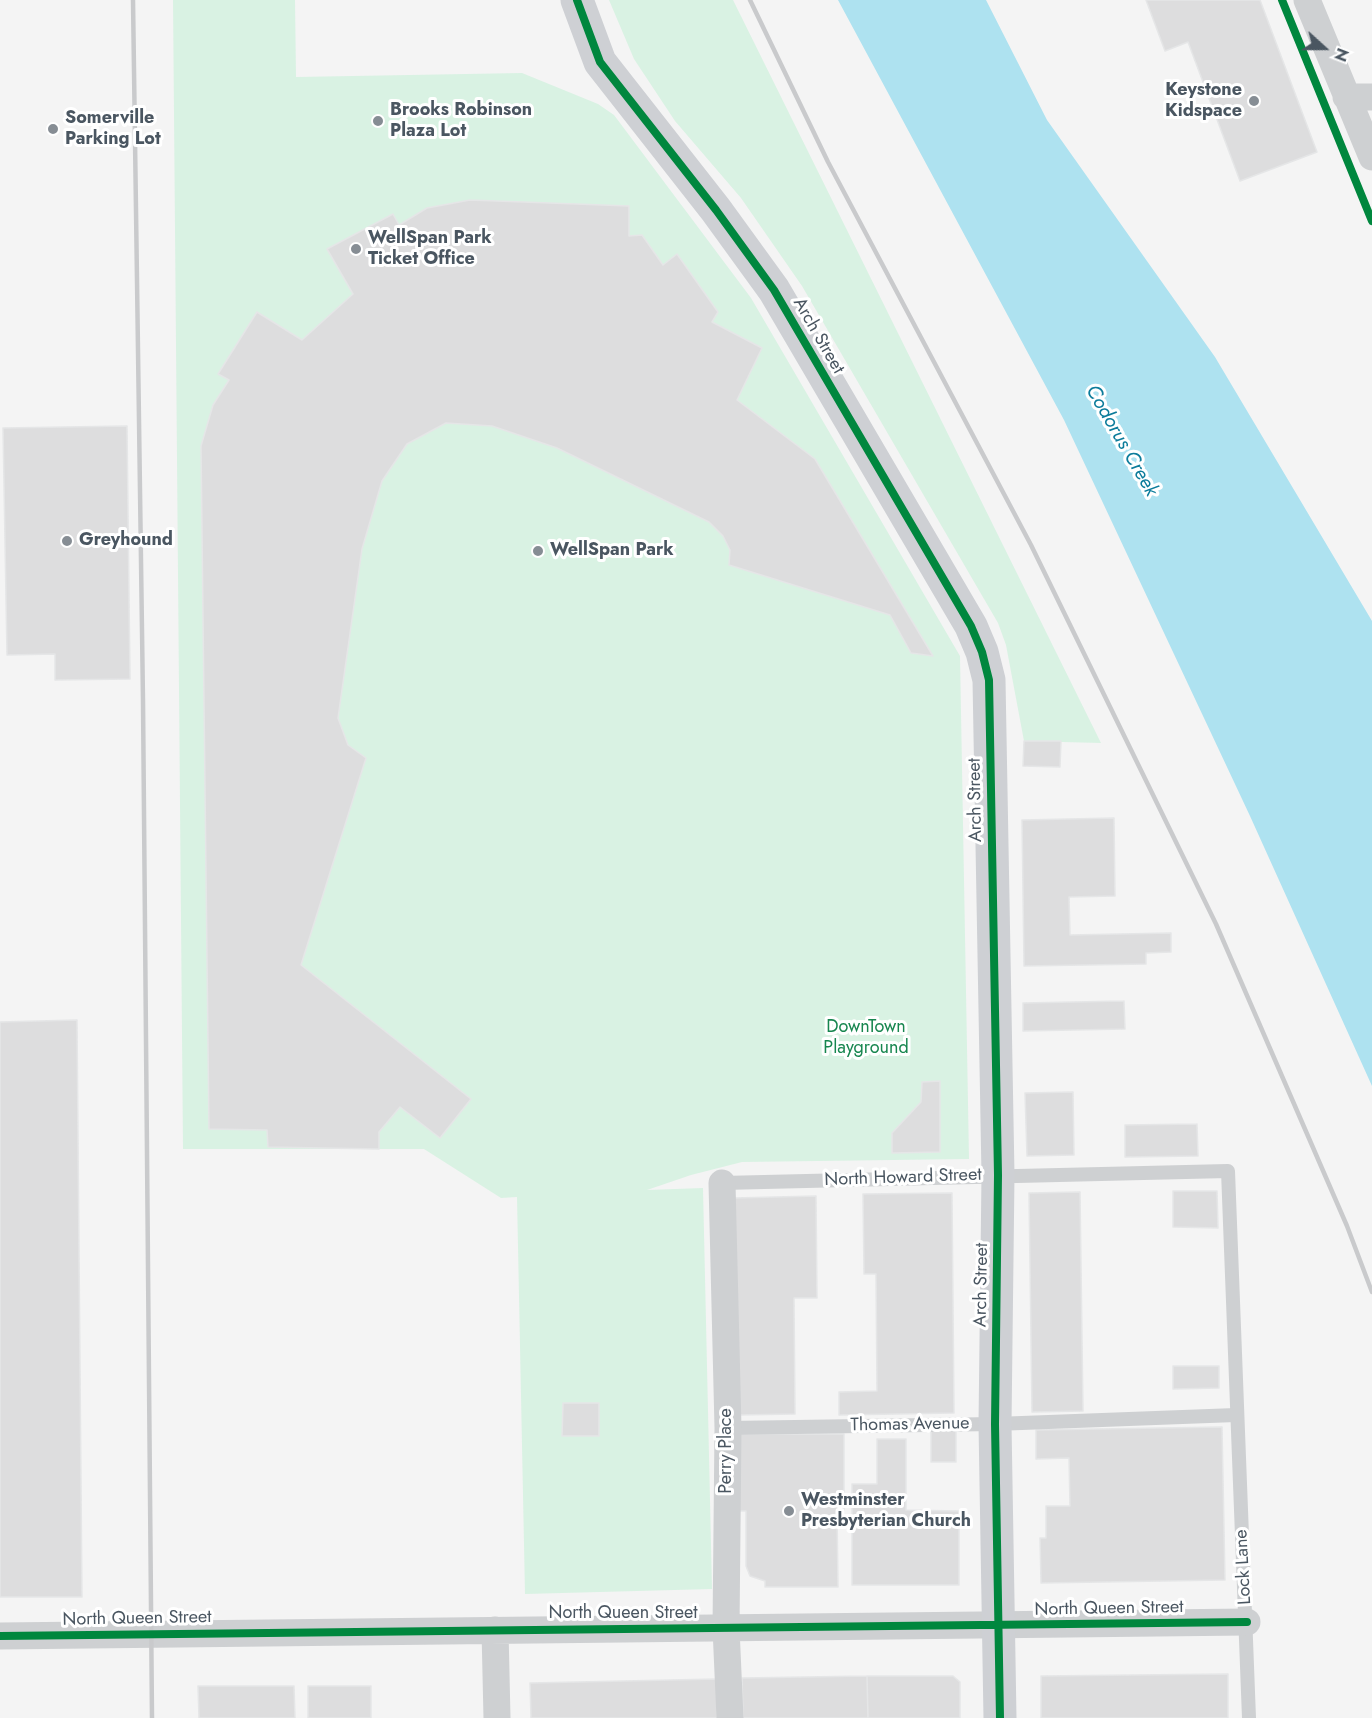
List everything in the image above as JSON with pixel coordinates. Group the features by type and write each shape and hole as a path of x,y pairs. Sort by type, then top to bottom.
{"street":[{"name":"Arch Street","path":"578,0 600,62 716,210 774,290 971,626 982,652 989,680 998,1174 995,1424 1000,1718"},
{"path":"1307,0 1359,97 1372,157"},
{"name":"Perry Place","path":"722,1183 728,1428 726,1628 730,1718"},
{"name":"North Queen Street","path":"0,1636 1247,1622"},
{"path":"495,1630 497,1718"}],"lane":[{"name":"North Howard Street","path":"722,1183 998,1174 1228,1171"},
{"name":"Lock Lane","path":"1228,1171 1249,1718"},
{"name":"Thomas Avenue","path":"728,1428 995,1424 1236,1416"}],"green space":[{"name":"WellSpan Park","path":"173,0 295,0 296,77 522,73 598,104 614,115 751,298 960,656 969,1159 742,1162 691,1175 647,1190 703,1188 712,1589 525,1594 517,1197 501,1198 424,1149 183,1149"},
{"path":"609,0 733,0 1101,743 1024,741 1006,645 998,623 802,286 741,198 675,121 634,59"}],"water":[{"name":"Codorus Creek","path":"838,0 986,0 1047,120 1215,357 1372,621 1372,1086 1250,816 1064,420"}],"building":[{"name":"Keystone Kidspace","path":"1146,0 1260,0 1317,152 1240,181 1188,42 1165,51"},
{"path":"470,200 629,206 629,236 642,235 663,265 677,254 718,312 712,322 762,348 737,400 815,459 933,656 911,653 890,615 729,565 730,550 723,536 709,522 557,448 492,426 446,423 407,444 382,481 362,549 338,718 348,745 366,758 301,965 471,1099 440,1138 400,1107 379,1132 379,1149 268,1147 267,1130 209,1129 201,446 213,405 229,380 218,374 257,312 302,340 353,294 327,249 393,214 399,225 427,208"},
{"name":"Greyhound","path":"127,426 130,679 55,680 55,654 7,655 3,428"},
{"path":"1024,741 1061,741 1060,767 1023,766"},
{"path":"1114,818 1115,896 1069,897 1070,935 1171,933 1171,952 1146,953 1146,964 1024,966 1022,820"},
{"path":"1124,1001 1125,1029 1023,1031 1023,1003"},
{"path":"77,1020 82,1597 0,1597 0,1022"},
{"path":"940,1081 940,1152 892,1153 892,1133 921,1102 922,1082"},
{"path":"1073,1092 1074,1155 1027,1156 1025,1093"},
{"path":"1197,1124 1198,1156 1125,1157 1125,1125"},
{"path":"1173,1191 1217,1191 1218,1228 1173,1227"},
{"path":"1080,1192 1083,1411 1032,1412 1029,1193"},
{"path":"952,1193 954,1413 839,1415 839,1392 877,1391 876,1274 864,1274 863,1194"},
{"path":"816,1196 817,1298 794,1298 795,1414 737,1415 734,1198"},
{"path":"1173,1366 1219,1366 1219,1388 1173,1389"},
{"path":"563,1403 599,1403 599,1436 562,1436"},
{"path":"1222,1427 1225,1580 1041,1583 1040,1538 1046,1538 1046,1506 1070,1506 1069,1458 1036,1459 1036,1430"},
{"path":"931,1431 956,1431 956,1462 931,1462"},
{"name":"Westminster Presbyterian Church","path":"736,1434 844,1434 844,1510 837,1511 838,1587 765,1587 765,1581 750,1576 746,1566 746,1511 736,1511"},
{"path":"877,1439 906,1439 906,1510 959,1511 959,1585 852,1585 852,1484 877,1484"},
{"path":"1228,1674 1228,1718 1041,1718 1041,1676"},
{"path":"867,1676 868,1718 743,1718 742,1678"},
{"path":"867,1676 953,1676 960,1682 960,1718 868,1718"},
{"path":"717,1679 717,1718 531,1718 530,1683"},
{"path":"198,1686 294,1686 295,1718 199,1718"},
{"path":"308,1686 371,1686 371,1718 308,1718"}],"railway":[{"path":"133,0 143,700 152,1718"},
{"path":"750,0 828,162 1031,545 1216,924 1347,1226 1372,1292"}],"cycle path":[{"path":"577,0 600,62 716,210 774,290 971,626 982,652 989,680 998,1175 995,1424 1000,1718"},
{"path":"1282,0 1372,221"},
{"path":"0,1636 1247,1622"}],"place":[{"name":"Keystone Kidspace","path":"1254,101"},
{"name":"Brooks Robinson Plaza Lot","path":"378,121"},
{"name":"Somerville Parking Lot","path":"53,129"},
{"name":"WellSpan Park Ticket Office","path":"356,249"},
{"name":"Greyhound","path":"67,541"},
{"name":"WellSpan Park","path":"538,551"},
{"name":"Westminster Presbyterian Church","path":"789,1511"}],"park label":[{"name":"DownTown Playground","path":"866,1038"}]}
